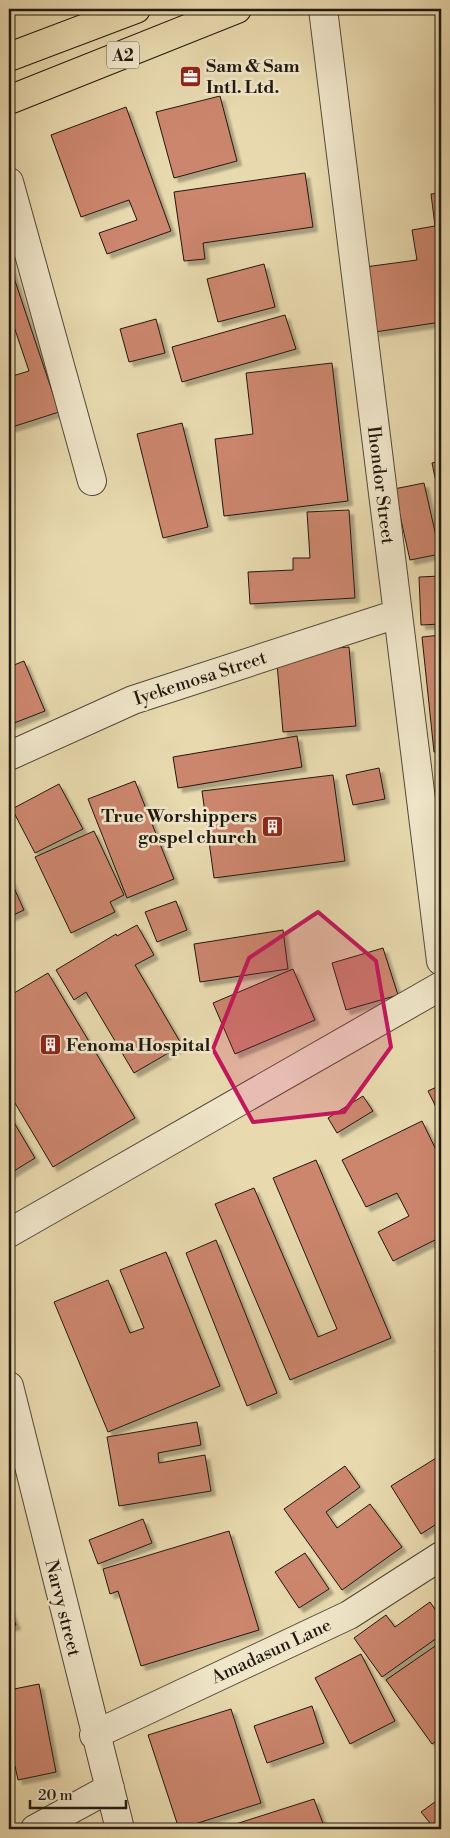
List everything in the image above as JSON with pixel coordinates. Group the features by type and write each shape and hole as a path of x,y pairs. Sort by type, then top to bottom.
{"highway":[{"name":"A2","path":"9,57 136,9"},
{"name":"A2","path":"9,100 237,9"}],"street":[{"name":"Ihondor Street","path":"323,9 441,960"},
{"path":"9,182 92,481"},
{"name":"Iyekemosa Street","path":"9,756 133,700 397,614"},
{"path":"9,1233 441,986"},
{"name":"Narvy street","path":"9,1386 94,1734 120,1829"},
{"name":"Amadasun Lane","path":"94,1734 349,1615 441,1556"},
{"path":"36,1829 110,1788"}],"highlighted area":[{"path":"318,912 376,961 391,1047 344,1112 253,1122 213,1049 249,958"}],"building":[{"path":"220,96 237,161 174,178 156,112"},
{"path":"126,107 171,231 107,254 99,233 137,220 129,200 81,217 51,135"},
{"path":"305,173 313,227 203,243 205,259 184,261 174,192"},
{"path":"441,193 441,322 375,332 365,267 417,260 412,230 435,226 431,194"},
{"path":"9,263 59,412 9,428 9,377 29,371 9,312"},
{"path":"264,264 275,307 218,322 207,279"},
{"path":"285,315 296,349 182,382 172,347"},
{"path":"156,319 165,353 129,362 120,329"},
{"path":"332,363 348,501 224,516 215,439 253,434 246,373"},
{"path":"182,423 208,527 163,538 137,434"},
{"path":"441,461 441,506 432,463"},
{"path":"424,483 440,554 410,560 394,489"},
{"path":"349,510 355,598 250,604 248,572 293,570 293,558 310,558 307,512"},
{"path":"441,576 441,624 421,625 419,577"},
{"path":"441,635 441,752 434,752 422,637"},
{"path":"349,647 356,726 283,732 276,653"},
{"path":"24,661 45,711 9,725 9,667"},
{"path":"297,736 302,767 178,788 173,757"},
{"path":"379,768 385,799 353,805 346,775"},
{"name":"True Worshippers gospel church","path":"333,775 345,861 214,878 202,791"},
{"path":"135,781 174,879 127,898 88,799"},
{"path":"59,784 83,829 35,853 12,809"},
{"path":"94,831 124,895 110,902 115,912 71,933 35,857"},
{"path":"9,877 24,910 9,917"},
{"path":"176,901 187,930 157,942 145,912"},
{"path":"137,925 154,955 135,965 182,1045 134,1073 86,992 74,1000 56,970 116,934 117,936"},
{"path":"283,930 288,969 200,982 194,944"},
{"path":"383,948 398,995 346,1010 332,963"},
{"path":"293,969 315,1020 235,1054 213,1003"},
{"name":"Fenoma Hospital","path":"48,973 135,1118 53,1167 9,1093 9,996"},
{"path":"441,1085 441,1117 428,1091"},
{"path":"363,1096 373,1111 337,1133 328,1118"},
{"path":"9,1114 35,1158 9,1174"},
{"path":"422,1121 441,1160 441,1237 393,1261 378,1232 409,1216 397,1193 366,1207 342,1160"},
{"path":"316,1160 391,1338 290,1380 215,1204 254,1188 318,1337 337,1329 273,1178"},
{"path":"216,1240 277,1393 247,1406 186,1253"},
{"path":"166,1252 220,1386 108,1432 54,1302 108,1280 130,1333 144,1328 120,1270"},
{"path":"441,1280 441,1292 437,1282"},
{"path":"441,1348 441,1368 435,1351"},
{"path":"197,1422 201,1445 158,1453 159,1463 205,1455 211,1491 119,1506 107,1437"},
{"path":"441,1455 441,1521 421,1534 391,1486"},
{"path":"345,1466 360,1487 326,1512 337,1528 370,1504 402,1547 342,1590 284,1509"},
{"path":"143,1519 152,1543 98,1564 89,1540"},
{"path":"229,1531 259,1630 141,1666 118,1591 110,1594 103,1569"},
{"path":"305,1553 329,1589 299,1608 275,1572"},
{"path":"430,1602 441,1618 441,1635 382,1677 354,1638 386,1615 395,1627"},
{"path":"9,1608 16,1625 9,1627"},
{"path":"441,1642 441,1738 432,1744 386,1680"},
{"path":"361,1654 395,1721 350,1744 315,1678"},
{"path":"39,1684 56,1772 18,1780 15,1766 9,1767 9,1690"},
{"path":"312,1706 324,1743 267,1763 254,1726"},
{"path":"231,1709 261,1803 179,1829 148,1735"},
{"path":"314,1799 325,1829 220,1829"},
{"path":"439,1799 441,1802 441,1829 435,1829 421,1812"}],"place":[{"name":"Sam & Sam Intl. Ltd.","path":"190,76"},
{"name":"True Worshippers gospel church","path":"273,826"},
{"name":"Fenoma Hospital","path":"50,1045"}]}
